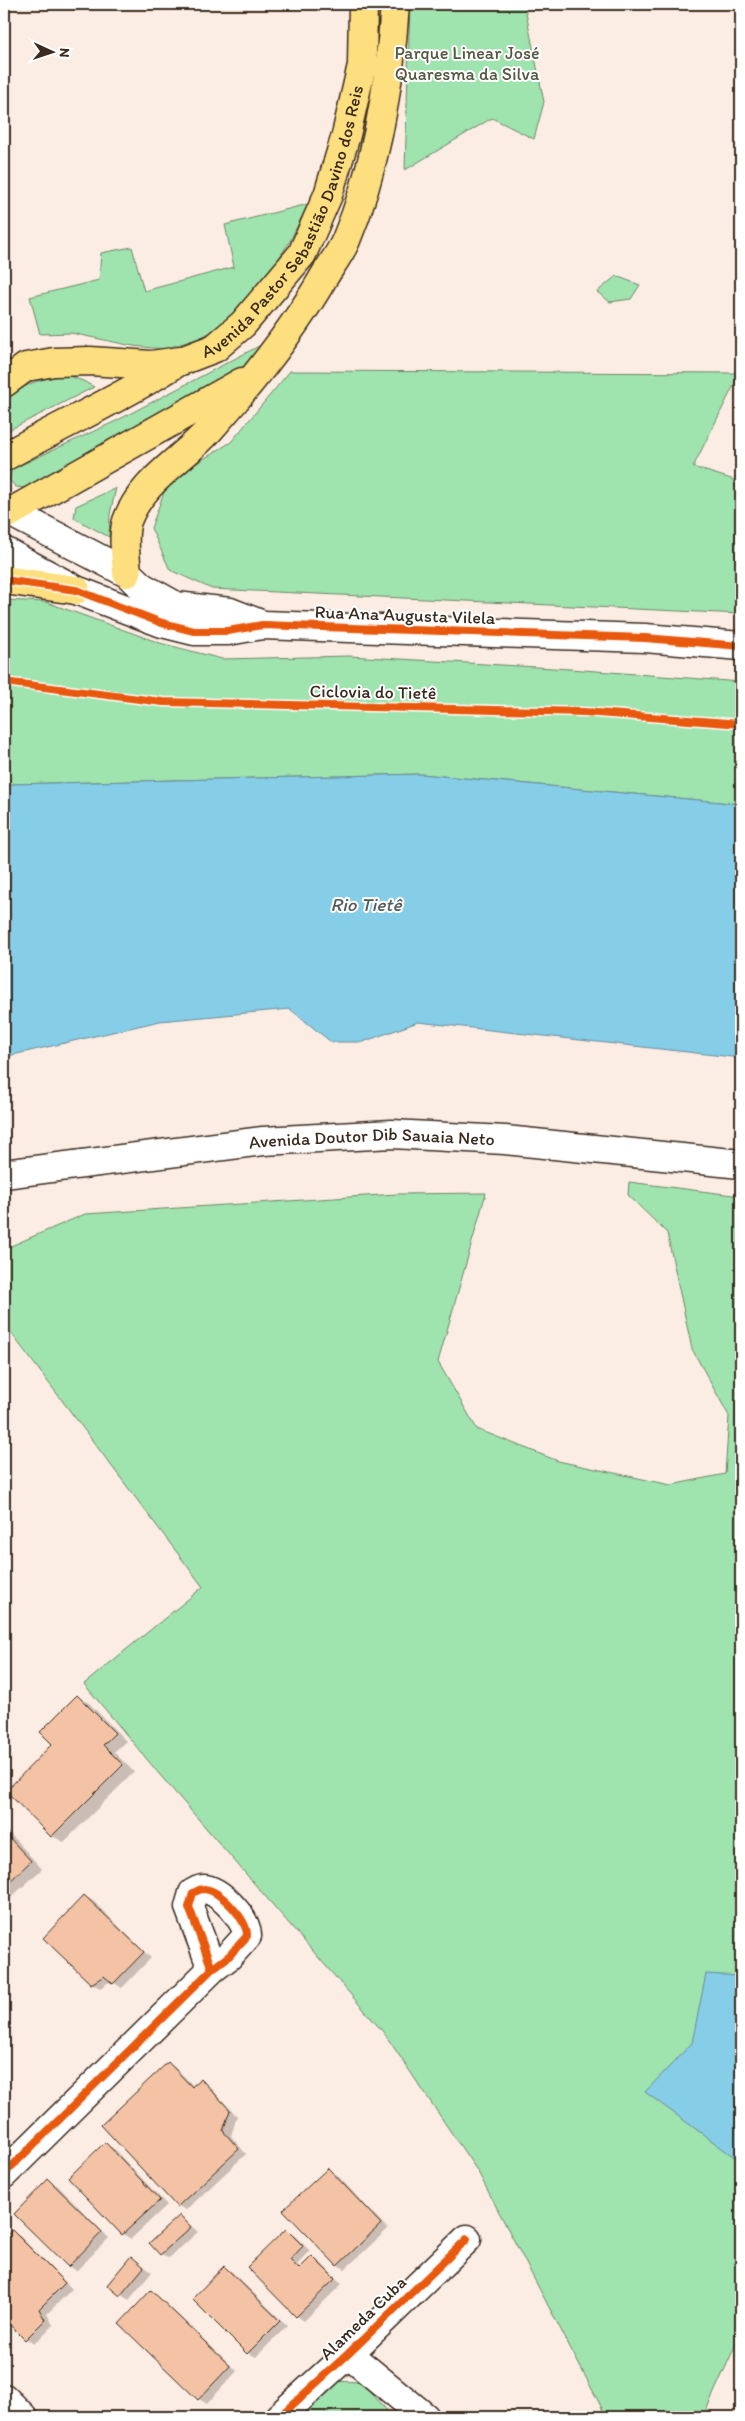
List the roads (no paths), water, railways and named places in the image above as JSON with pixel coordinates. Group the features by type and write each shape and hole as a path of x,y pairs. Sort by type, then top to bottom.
{"main road":[{"name":"Avenida Pastor Sebastião Davino dos Reis","path":"4,383 26,367 54,362 90,361 151,365 181,360 215,348 243,324 302,254 328,194 346,135 362,65 363,4"},
{"name":"Avenida Pastor Sebastião Davino dos Reis","path":"127,574 124,545 127,522 138,500 154,480 209,431 291,332 346,240 368,176 383,110 395,4"},
{"path":"4,457 52,430 109,402 181,360"},
{"path":"6,512 254,376"},
{"name":"Rua Ana Augusta Vilela","path":"6,512 127,574 142,587 176,606 230,612 262,625"},
{"name":"Rua Ana Augusta Vilela","path":"4,551 76,590 162,624 194,631 228,631 262,625 645,638 741,646"},
{"path":"4,580 76,590"},
{"name":"Avenida Doutor Dib Sauaia Neto","path":"4,1174 263,1141 392,1134 504,1140 741,1164"},
{"path":"4,2174 212,1968"},
{"name":"Alameda Cuba","path":"279,2417 348,2354 467,2239"},
{"path":"348,2354 425,2417"},
{"path":"4,2398 23,2417"}],"water":[{"name":"Rio Tietê","path":"421,774 741,804 741,1058 418,1022 363,1042 331,1042 290,1009 160,1021 4,1057 4,787 13,784"},
{"path":"706,1974 741,1976 741,2162 645,2092 692,2043"}],"park label":[{"name":"Parque Linear José Quaresma da Silva","path":"467,63"}]}
